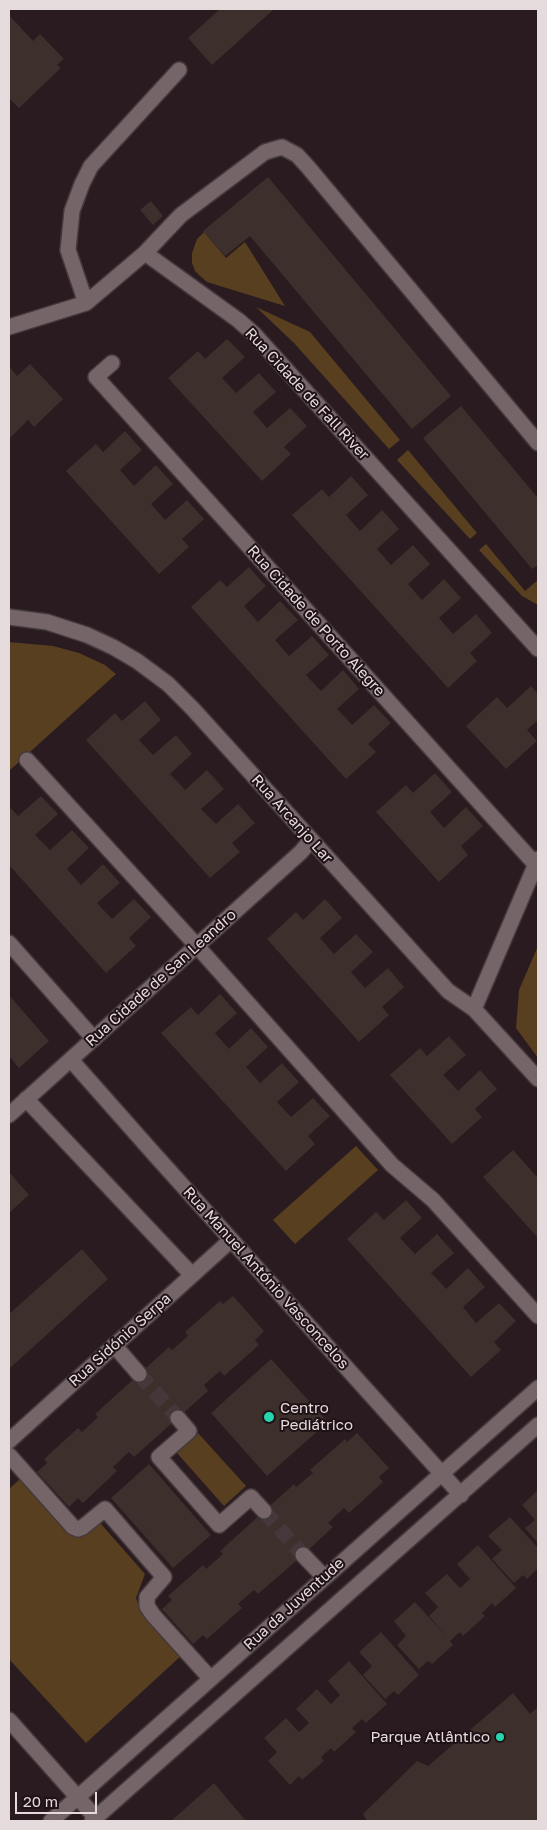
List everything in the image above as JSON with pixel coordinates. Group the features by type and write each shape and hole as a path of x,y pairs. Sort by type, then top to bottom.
{"street":[{"path":"86,303 68,250 72,211 82,184 92,166 179,70"},
{"path":"9,327 86,303 145,253 181,215 265,152 282,147 297,155 308,167 538,443"},
{"name":"Rua Cidade de Fall River","path":"145,253 238,320 254,334 538,648"},
{"name":"Rua Cidade de Porto Alegre","path":"112,363 96,377 537,862"},
{"name":"Rua Arcanjo Lar","path":"9,617 47,622 87,635 137,661 168,684 193,708 448,991 474,1009 538,1080"},
{"path":"27,760 197,946 392,1165 433,1200 538,1316"},
{"name":"Rua Cidade de San Leandro","path":"9,1115 301,852 311,840"},
{"path":"474,1009 537,862"},
{"path":"9,943 94,1038"},
{"name":"Rua Manuel António Vasconcelos","path":"71,1060 462,1495"},
{"path":"26,1100 192,1275"},
{"name":"Rua Sidónio Serpa","path":"9,1440 231,1240"},
{"path":"114,1346 139,1374"},
{"name":"Rua da Juventude","path":"51,1821 538,1388"},
{"path":"178,1418 189,1431 159,1457 219,1525 251,1497 264,1511"},
{"name":"Rua da Juventude","path":"94,1820 386,1559 462,1495 538,1425"},
{"path":"9,1455 74,1527 78,1529 83,1528 105,1509 164,1577 147,1597 147,1606 210,1678"},
{"path":"303,1555 324,1578"},
{"path":"9,1720 78,1797 94,1820"}],"shaded area":[{"path":"204,232 226,258 245,242 285,306 207,282 199,275 192,263 192,253 197,239"},
{"path":"256,307 310,332 400,440 389,449 294,343"},
{"path":"408,450 477,533 470,539 397,460"},
{"path":"486,544 525,591 538,580 538,605 522,596 479,550"},
{"path":"9,642 53,646 79,653 105,665 116,674 9,771"},
{"path":"538,946 538,1058 516,1028 519,990"},
{"path":"356,1146 378,1170 295,1244 273,1220"},
{"path":"198,1433 246,1486 224,1506 177,1453"},
{"path":"20,1479 70,1534 77,1536 97,1523 101,1524 145,1574 136,1598 141,1611 182,1655 86,1743 9,1659 9,1489"}],"building":[{"path":"220,9 274,9 212,65 188,38"},
{"path":"9,15 33,41 40,34 64,59 57,65 61,68 19,108 9,98"},
{"path":"268,177 451,396 412,429 250,236 225,256 203,231"},
{"path":"151,201 163,216 153,225 140,210"},
{"path":"227,339 245,357 222,378 236,393 259,373 276,392 253,412 267,428 290,408 307,426 284,447 291,454 262,481 168,378 198,351 205,359"},
{"path":"30,364 63,399 34,427 28,420 9,439 9,366 17,376"},
{"path":"461,406 538,498 538,567 532,569 423,438"},
{"path":"125,431 142,450 120,470 134,486 156,465 173,484 151,504 165,520 187,500 204,519 182,539 189,547 159,574 66,471 96,444 103,452"},
{"path":"351,476 368,495 346,515 360,531 382,510 399,529 377,549 391,565 413,545 430,564 408,584 422,600 444,579 461,598 439,618 453,634 476,614 492,633 470,653 477,661 448,688 292,515 322,489 329,497"},
{"path":"249,567 266,586 244,606 258,622 280,601 298,620 275,640 289,656 312,636 329,655 306,675 321,691 343,670 359,689 337,709 352,725 374,705 391,723 368,744 376,752 346,779 191,607 220,580 227,587"},
{"path":"531,686 538,694 538,720 527,730 537,741 506,769 466,726 497,697 507,708"},
{"path":"145,701 161,720 139,740 153,755 176,735 192,754 170,774 185,790 207,770 224,789 201,809 216,824 238,804 255,823 232,843 240,852 210,878 86,740 115,713 122,721"},
{"path":"435,773 452,792 430,812 444,828 466,807 483,826 461,846 468,855 439,882 376,812 406,785 413,793"},
{"path":"41,796 58,814 35,835 50,850 72,830 89,848 67,869 81,885 103,864 120,883 97,903 112,919 134,899 151,917 129,938 136,946 106,973 9,865 9,810 11,808 18,816"},
{"path":"325,899 342,918 320,938 334,954 356,934 373,952 351,972 365,988 388,968 404,987 382,1007 389,1015 359,1042 267,939 296,912 303,920"},
{"path":"220,994 237,1013 215,1033 229,1049 251,1028 268,1047 246,1067 260,1083 282,1063 299,1082 277,1102 291,1117 313,1098 330,1116 308,1136 315,1144 286,1171 161,1033 191,1007 198,1015"},
{"path":"9,995 49,1041 19,1068 9,1056"},
{"path":"449,1036 466,1055 443,1075 458,1091 480,1070 497,1089 475,1109 482,1117 452,1144 390,1075 420,1048 427,1056"},
{"path":"513,1150 538,1178 538,1238 483,1177"},
{"path":"9,1172 29,1195 9,1213"},
{"path":"406,1200 422,1218 400,1238 415,1254 437,1234 454,1253 431,1273 446,1289 468,1268 485,1287 463,1307 476,1323 499,1303 516,1321 494,1342 501,1350 471,1377 347,1239 376,1212 384,1220"},
{"path":"82,1249 108,1279 9,1369 9,1314"},
{"path":"233,1296 264,1331 255,1340 259,1345 224,1376 220,1371 204,1385 208,1391 134,1457 129,1452 113,1467 117,1471 83,1503 78,1498 69,1507 37,1472 47,1463 44,1459 78,1428 82,1432 98,1417 95,1414 169,1347 172,1350 188,1336 185,1332 220,1301 223,1304"},
{"name":"Centro Pediátrico","path":"271,1359 328,1422 267,1476 211,1413"},
{"path":"357,1433 389,1468 379,1477 383,1482 349,1513 344,1508 328,1523 333,1527 303,1555 258,1594 254,1590 238,1604 242,1608 207,1639 203,1635 193,1644 162,1609 172,1600 168,1596 203,1565 206,1569 223,1554 220,1551 294,1484 296,1487 313,1473 310,1470 345,1439 347,1442"},
{"path":"149,1464 211,1535 173,1568 111,1498"},
{"path":"538,1490 538,1543 525,1528 535,1520 522,1505"},
{"path":"510,1517 538,1548 538,1568 527,1579 523,1575 514,1583 492,1559 502,1550 488,1536"},
{"path":"478,1545 516,1588 495,1607 492,1603 482,1613 485,1616 463,1636 460,1632 450,1641 453,1645 432,1664 428,1661 419,1669 397,1645 406,1636 394,1621 415,1602 448,1638 429,1616 438,1607 425,1593 447,1574 460,1588 470,1579 457,1564"},
{"path":"381,1632 419,1675 398,1695 394,1691 385,1699 363,1675 372,1666 359,1652"},
{"path":"349,1661 387,1704 366,1723 362,1719 352,1728 356,1732 334,1752 331,1748 321,1757 324,1761 302,1780 299,1776 290,1785 268,1761 277,1752 264,1738 286,1718 299,1732 309,1723 296,1709 317,1689 331,1704 340,1695 328,1681"},
{"name":"Parque Atlântico","path":"513,1693 530,1714 538,1707 538,1821 367,1821 363,1814 417,1761 428,1766"},
{"path":"214,1783 246,1821 171,1821"}],"tunnel":[{"path":"139,1374 178,1418"},
{"path":"264,1511 303,1555"}],"place":[{"name":"Centro Pediátrico","path":"269,1417"},
{"name":"Parque Atlântico","path":"500,1737"}]}
